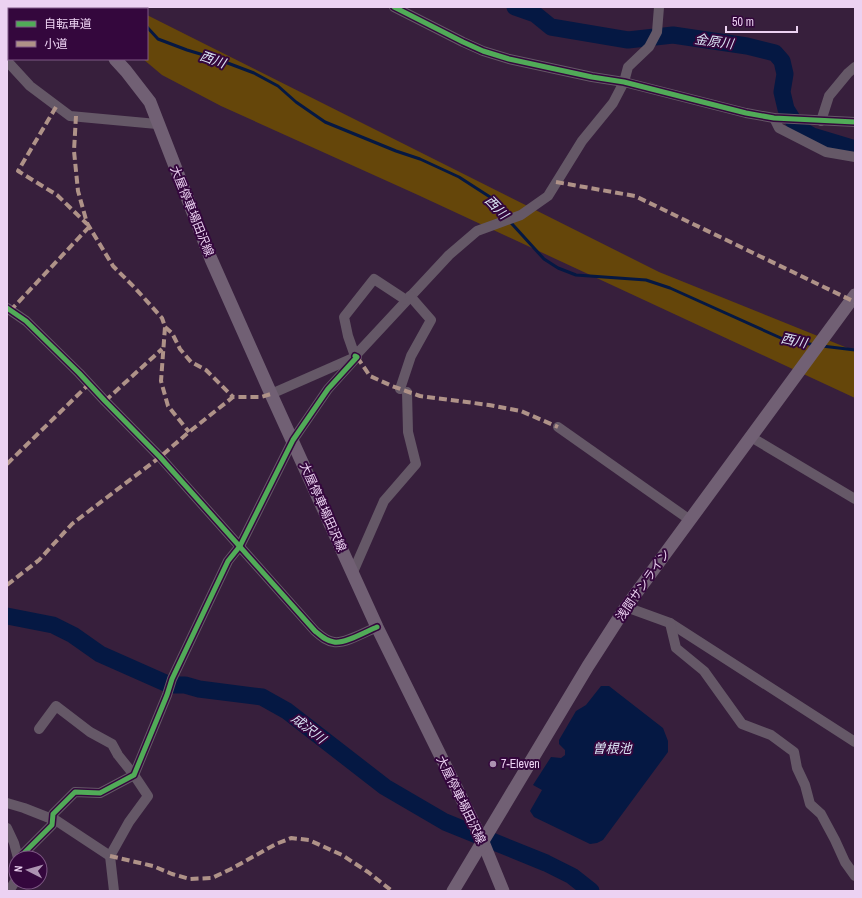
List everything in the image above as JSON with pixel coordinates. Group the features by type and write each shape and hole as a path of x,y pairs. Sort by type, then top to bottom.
{"main road":[{"name":"大屋停車場田沢線","path":"116,60 150,102 211,259 271,394 377,627 475,828 485,838 503,891"},
{"name":"浅間サンライン","path":"453,891 584,672 626,607 855,295"}],"street":[{"path":"394,7 463,42 483,51 509,59 592,77 624,82 746,113 779,118 855,122"},
{"path":"27,850 52,825 53,814 75,792 100,794 134,774 167,695 172,679 228,561 240,546 293,440 328,389 408,298 449,255 477,231 520,215 548,196 582,141 613,104 624,82 628,67 649,47 652,42 656,32 659,7"},
{"path":"7,61 30,86 70,116 158,124"},
{"path":"821,121 829,96 848,73 855,67"},
{"path":"779,118 779,128 826,152 855,156"},
{"path":"353,572 384,501 416,464 408,432 403,390 411,356 431,320 408,298 374,279 344,318 348,336 356,356"},
{"path":"7,308 26,321 79,373 104,401 160,457 315,631 324,638 335,642 346,640 377,627"},
{"path":"271,394 356,356"},
{"path":"558,427 690,520"},
{"path":"751,437 855,499"},
{"path":"626,607 670,623 855,742"},
{"path":"670,623 676,648 704,671 742,724 771,735 794,752 797,768 805,785 810,804 821,814 845,862 855,875"},
{"path":"39,729 56,706 90,732 112,744 118,755 134,774 148,796 129,822 110,856 114,891"},
{"path":"7,803 52,819 110,856"},
{"path":"7,828 16,850"}],"shaded area":[{"path":"134,7 135,8 93,8"},
{"path":"148,16 659,272 855,351 855,398 418,195 221,106 162,75 144,60 148,60"}],"water":[{"name":"曽根池","path":"601,686 609,686 663,728 668,741 668,752 603,840 590,844 534,817 530,811 542,790 533,785 551,757 561,758 565,755 565,750 559,744 559,740 576,711 586,705"}],"waterway":[{"name":"金原川","path":"515,7 535,14 551,27 628,40 673,35 747,46 775,53 782,61 785,74 782,92 786,109 798,128 812,136 855,149"},
{"name":"西川","path":"148,28 158,39 254,73 278,86 296,102 325,122 396,151 420,159 459,177 490,197 503,214 544,259 558,268 576,275 646,280 670,288 783,339 815,345"},
{"name":"西川","path":"822,346 855,350"},
{"name":"成沢川","path":"7,616 53,625 73,635 100,654 170,685 185,685 199,689 262,697 287,711 385,787 445,822 546,863 572,876 591,891"}],"marked path":[{"path":"56,107 18,171 57,195 87,224"},
{"path":"76,116 74,151 78,191 87,223 113,266 162,318 165,327 161,381 168,406 189,432"},
{"path":"556,182 635,196 855,302"},
{"path":"10,311 89,227"},
{"path":"165,327 172,333 180,349 191,362 206,370 233,397"},
{"path":"105,401 162,349"},
{"path":"357,357 370,376 420,396 489,405 521,411 558,427"},
{"path":"7,464 89,384"},
{"path":"7,585 39,560 72,524 160,457 233,397 261,397 271,394"},
{"path":"110,856 153,866 172,874 190,879 212,878 276,844 291,838 309,840 342,855 368,872 392,891"}],"cycle path":[{"path":"394,7 463,42 483,51 509,59 592,77 624,82 746,113 774,118 855,122"},
{"path":"7,308 26,321 79,373 160,457 315,631 328,641 339,642 350,639 377,627"},
{"path":"27,850 52,825 53,814 75,792 100,793 134,775 167,695 172,679 228,561 240,546 293,440 328,389 357,357 355,356"}],"place":[{"name":"7-Eleven","path":"493,764"}]}
